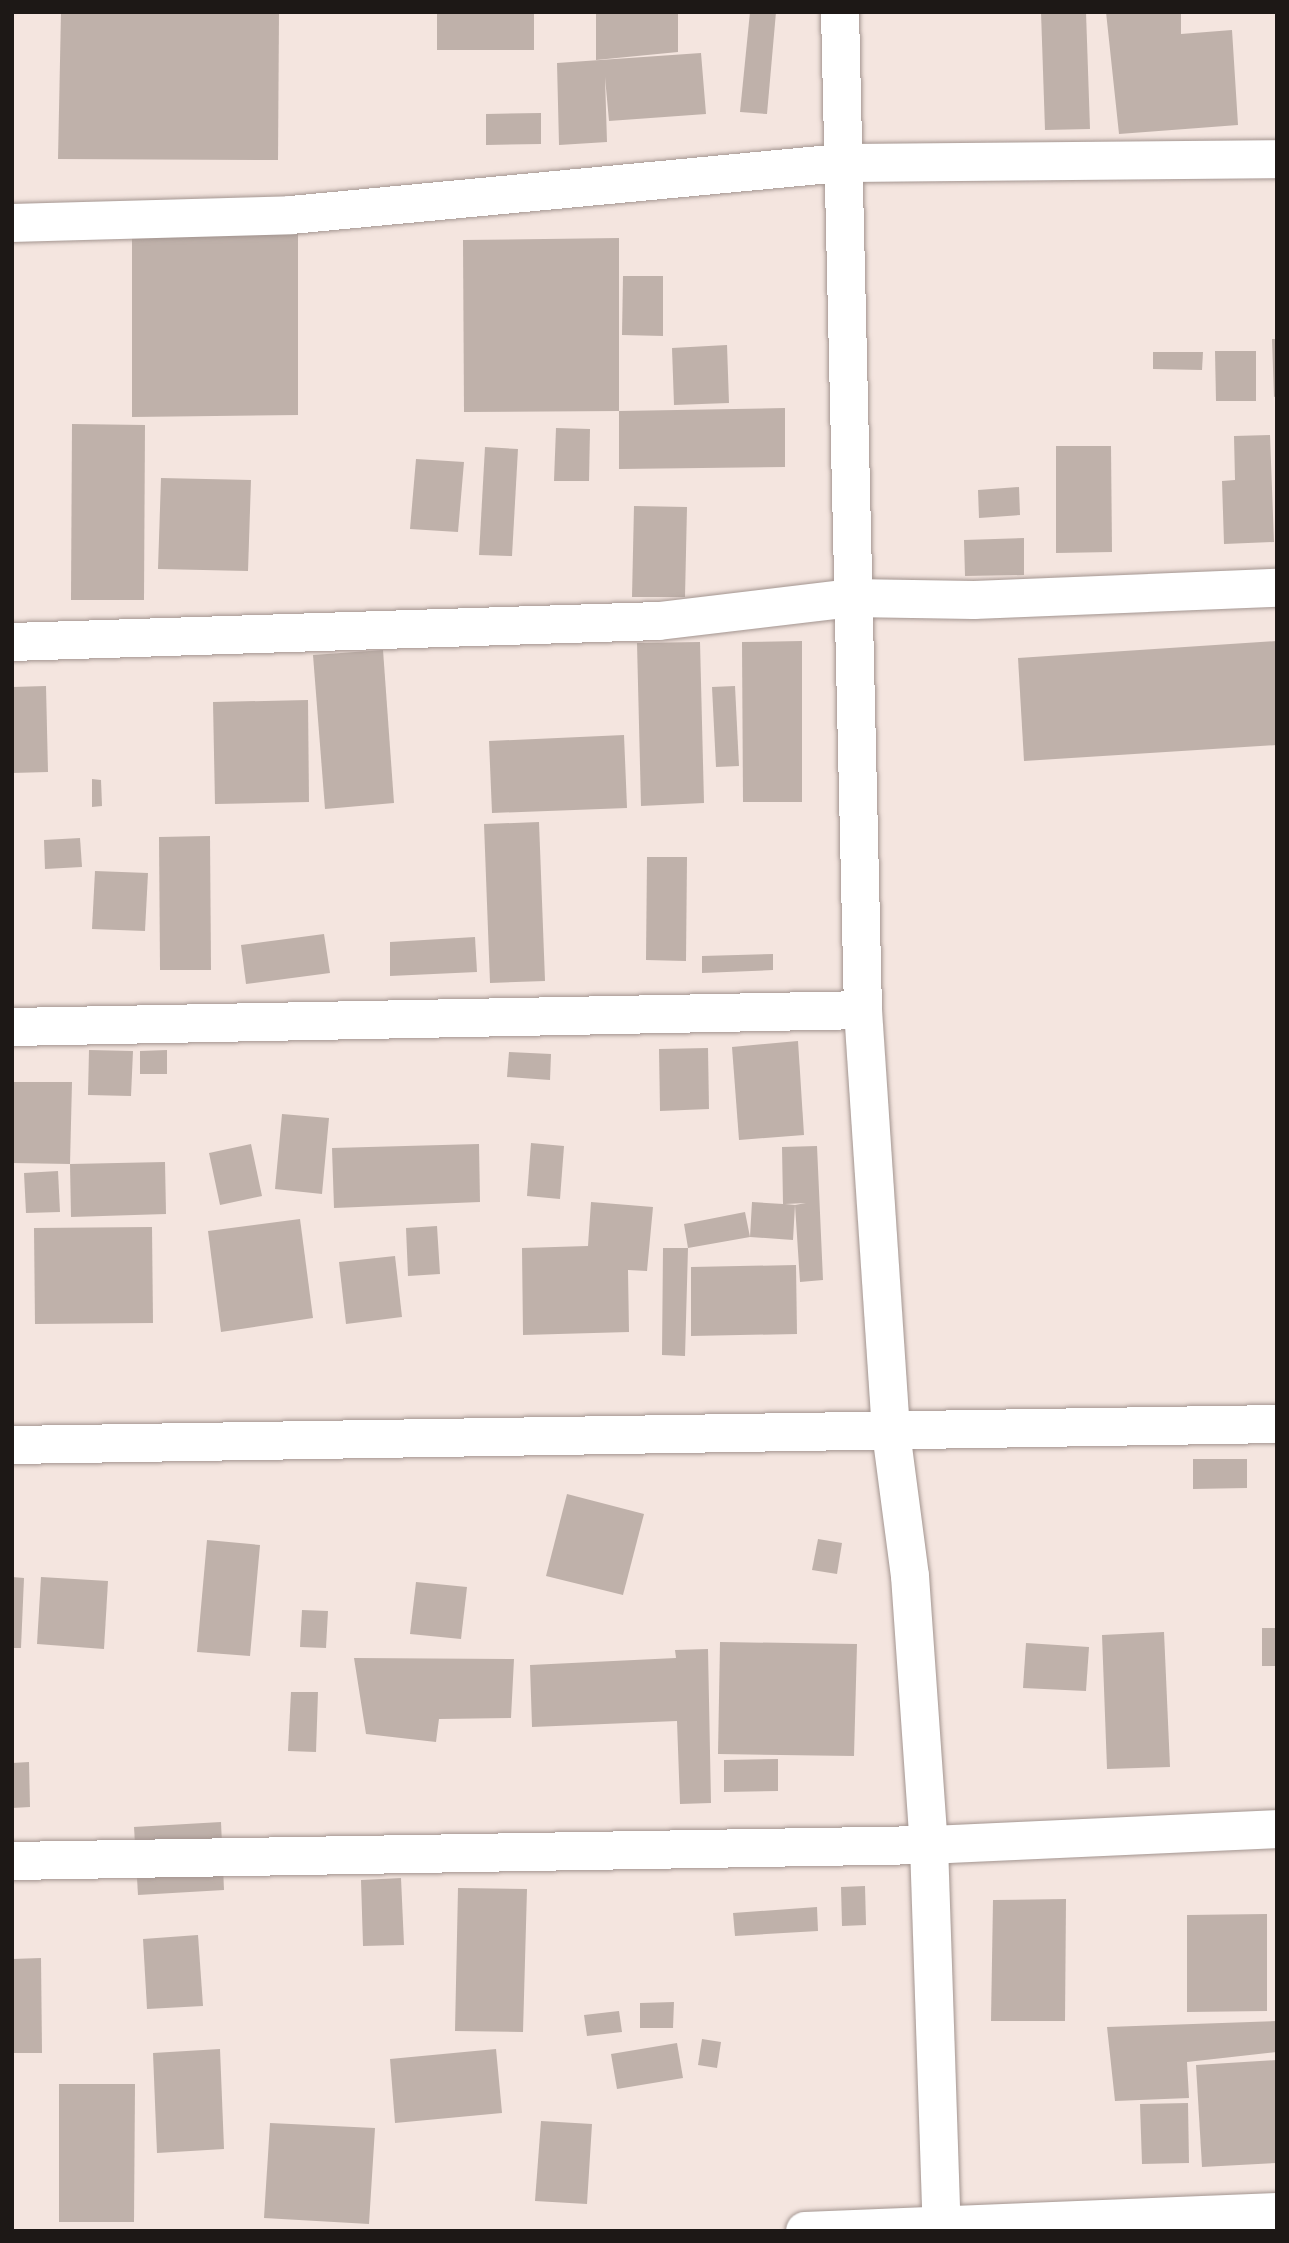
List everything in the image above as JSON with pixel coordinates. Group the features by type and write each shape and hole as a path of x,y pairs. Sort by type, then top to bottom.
{"street":[{"path":"840,12 850,598 863,1010 891,1432 909,1576 929,1845 942,2228"},
{"path":"12,223 291,215 841,163 1277,159"},
{"path":"12,642 659,621 850,598 974,600 1277,588"},
{"path":"12,1027 863,1010"},
{"path":"12,1445 1277,1424"},
{"path":"12,1861 929,1845 1277,1829"},
{"path":"805,2231 942,2228 1277,2212"}],"building":[{"path":"61,12 279,12 278,160 58,159"},
{"path":"437,12 534,12 534,50 437,50"},
{"path":"596,12 678,12 678,52 596,60"},
{"path":"750,12 776,12 767,114 740,112"},
{"path":"1041,12 1086,12 1090,129 1045,130"},
{"path":"1106,12 1181,12 1181,34 1232,30 1238,125 1119,134"},
{"path":"701,53 706,114 609,121 605,77 607,142 559,145 557,63"},
{"path":"541,113 541,144 486,145 486,114"},
{"path":"298,224 298,415 132,417 132,225"},
{"path":"619,238 619,411 464,412 463,240"},
{"path":"623,276 663,276 663,336 622,335"},
{"path":"1272,339 1277,339 1277,396 1274,397"},
{"path":"727,345 729,403 674,405 672,348"},
{"path":"1215,351 1256,351 1256,401 1216,401"},
{"path":"1153,352 1203,352 1202,370 1153,369"},
{"path":"785,408 785,467 619,469 619,411"},
{"path":"72,424 145,425 144,600 71,600"},
{"path":"556,428 590,429 589,481 554,481"},
{"path":"1270,435 1274,542 1224,544 1222,481 1235,480 1234,436"},
{"path":"1056,446 1111,446 1112,552 1056,553"},
{"path":"485,447 518,449 512,556 479,555"},
{"path":"416,459 464,462 458,532 410,529"},
{"path":"161,478 251,480 248,571 158,569"},
{"path":"1019,487 1020,515 979,518 978,490"},
{"path":"634,506 687,507 685,597 632,597"},
{"path":"1024,538 1024,575 965,576 964,540"},
{"path":"802,641 802,802 743,802 742,642"},
{"path":"1277,641 1277,745 1024,761 1018,658"},
{"path":"700,642 704,803 641,806 637,643"},
{"path":"383,650 394,803 325,809 313,655"},
{"path":"46,686 48,772 12,773 12,687"},
{"path":"735,686 739,766 716,767 712,687"},
{"path":"308,700 309,802 215,804 213,702"},
{"path":"624,735 627,808 492,813 489,741"},
{"path":"92,779 101,780 102,806 92,807"},
{"path":"539,822 545,981 490,983 484,824"},
{"path":"210,836 211,970 160,970 159,837"},
{"path":"80,838 82,867 45,869 44,840"},
{"path":"647,857 687,857 686,961 646,960"},
{"path":"95,871 148,873 145,931 92,929"},
{"path":"324,934 330,973 246,984 241,945"},
{"path":"475,937 477,972 390,976 390,942"},
{"path":"773,954 773,970 702,973 702,956"},
{"path":"798,1041 804,1135 739,1140 732,1047"},
{"path":"708,1048 709,1109 660,1111 659,1049"},
{"path":"89,1050 133,1051 131,1096 88,1095"},
{"path":"167,1050 167,1074 140,1074 140,1051"},
{"path":"509,1052 551,1054 550,1080 507,1077"},
{"path":"12,1082 72,1082 70,1164 12,1163"},
{"path":"282,1114 329,1118 322,1194 275,1189"},
{"path":"531,1143 564,1146 560,1199 527,1196"},
{"path":"251,1144 262,1196 220,1205 209,1153"},
{"path":"479,1144 480,1202 334,1208 332,1148"},
{"path":"817,1146 823,1280 800,1282 795,1205 793,1240 750,1237 752,1202 783,1204 782,1147"},
{"path":"165,1162 166,1214 71,1217 70,1164"},
{"path":"58,1171 60,1212 26,1213 24,1173"},
{"path":"591,1202 653,1207 647,1271 628,1270 629,1332 523,1335 522,1248 588,1246"},
{"path":"745,1212 750,1237 688,1248 684,1224"},
{"path":"300,1219 313,1318 221,1332 208,1231"},
{"path":"437,1226 440,1274 408,1276 406,1228"},
{"path":"152,1227 153,1323 35,1324 34,1228"},
{"path":"663,1248 688,1248 685,1356 662,1355"},
{"path":"395,1256 402,1317 346,1324 339,1262"},
{"path":"796,1265 797,1334 691,1336 691,1267"},
{"path":"1193,1459 1247,1459 1247,1488 1193,1489"},
{"path":"567,1494 644,1514 623,1595 546,1576"},
{"path":"818,1539 842,1543 837,1574 812,1570"},
{"path":"207,1540 260,1545 250,1656 197,1652"},
{"path":"12,1577 24,1578 21,1648 12,1648"},
{"path":"41,1577 108,1581 104,1649 37,1644"},
{"path":"416,1582 467,1587 461,1639 410,1634"},
{"path":"302,1610 328,1611 326,1648 300,1647"},
{"path":"1262,1628 1277,1628 1277,1666 1262,1666"},
{"path":"1164,1632 1170,1767 1107,1769 1102,1635"},
{"path":"720,1642 857,1644 854,1756 718,1754"},
{"path":"1026,1643 1089,1647 1086,1691 1023,1688"},
{"path":"708,1649 711,1803 680,1804 677,1721 532,1727 530,1665 676,1658 675,1650"},
{"path":"354,1658 514,1659 511,1718 439,1719 436,1742 366,1734"},
{"path":"291,1692 318,1692 316,1752 288,1751"},
{"path":"778,1759 778,1791 724,1792 724,1760"},
{"path":"29,1762 30,1807 12,1808 12,1763"},
{"path":"221,1822 224,1890 138,1895 134,1827"},
{"path":"401,1878 404,1945 363,1946 361,1880"},
{"path":"865,1886 866,1925 842,1926 841,1887"},
{"path":"458,1888 527,1889 523,2032 455,2031"},
{"path":"1066,1899 1065,2021 991,2021 993,1900"},
{"path":"817,1907 818,1931 735,1936 733,1913"},
{"path":"1267,1914 1267,2011 1187,2012 1187,1915"},
{"path":"198,1935 203,2006 147,2009 143,1939"},
{"path":"41,1958 42,2053 12,2053 12,1959"},
{"path":"674,2002 673,2028 640,2028 640,2003"},
{"path":"619,2011 622,2032 587,2036 584,2015"},
{"path":"1277,2021 1277,2052 1187,2062 1189,2098 1115,2101 1107,2027"},
{"path":"702,2039 721,2042 717,2068 698,2065"},
{"path":"677,2043 683,2078 617,2089 611,2054"},
{"path":"220,2049 224,2149 157,2153 153,2053"},
{"path":"496,2049 502,2113 395,2123 390,2059"},
{"path":"1277,2060 1277,2163 1202,2167 1196,2065"},
{"path":"59,2084 135,2084 134,2222 59,2222"},
{"path":"1188,2103 1189,2163 1142,2164 1140,2104"},
{"path":"541,2121 592,2124 587,2204 535,2201"},
{"path":"270,2123 375,2128 369,2224 264,2218"}]}
